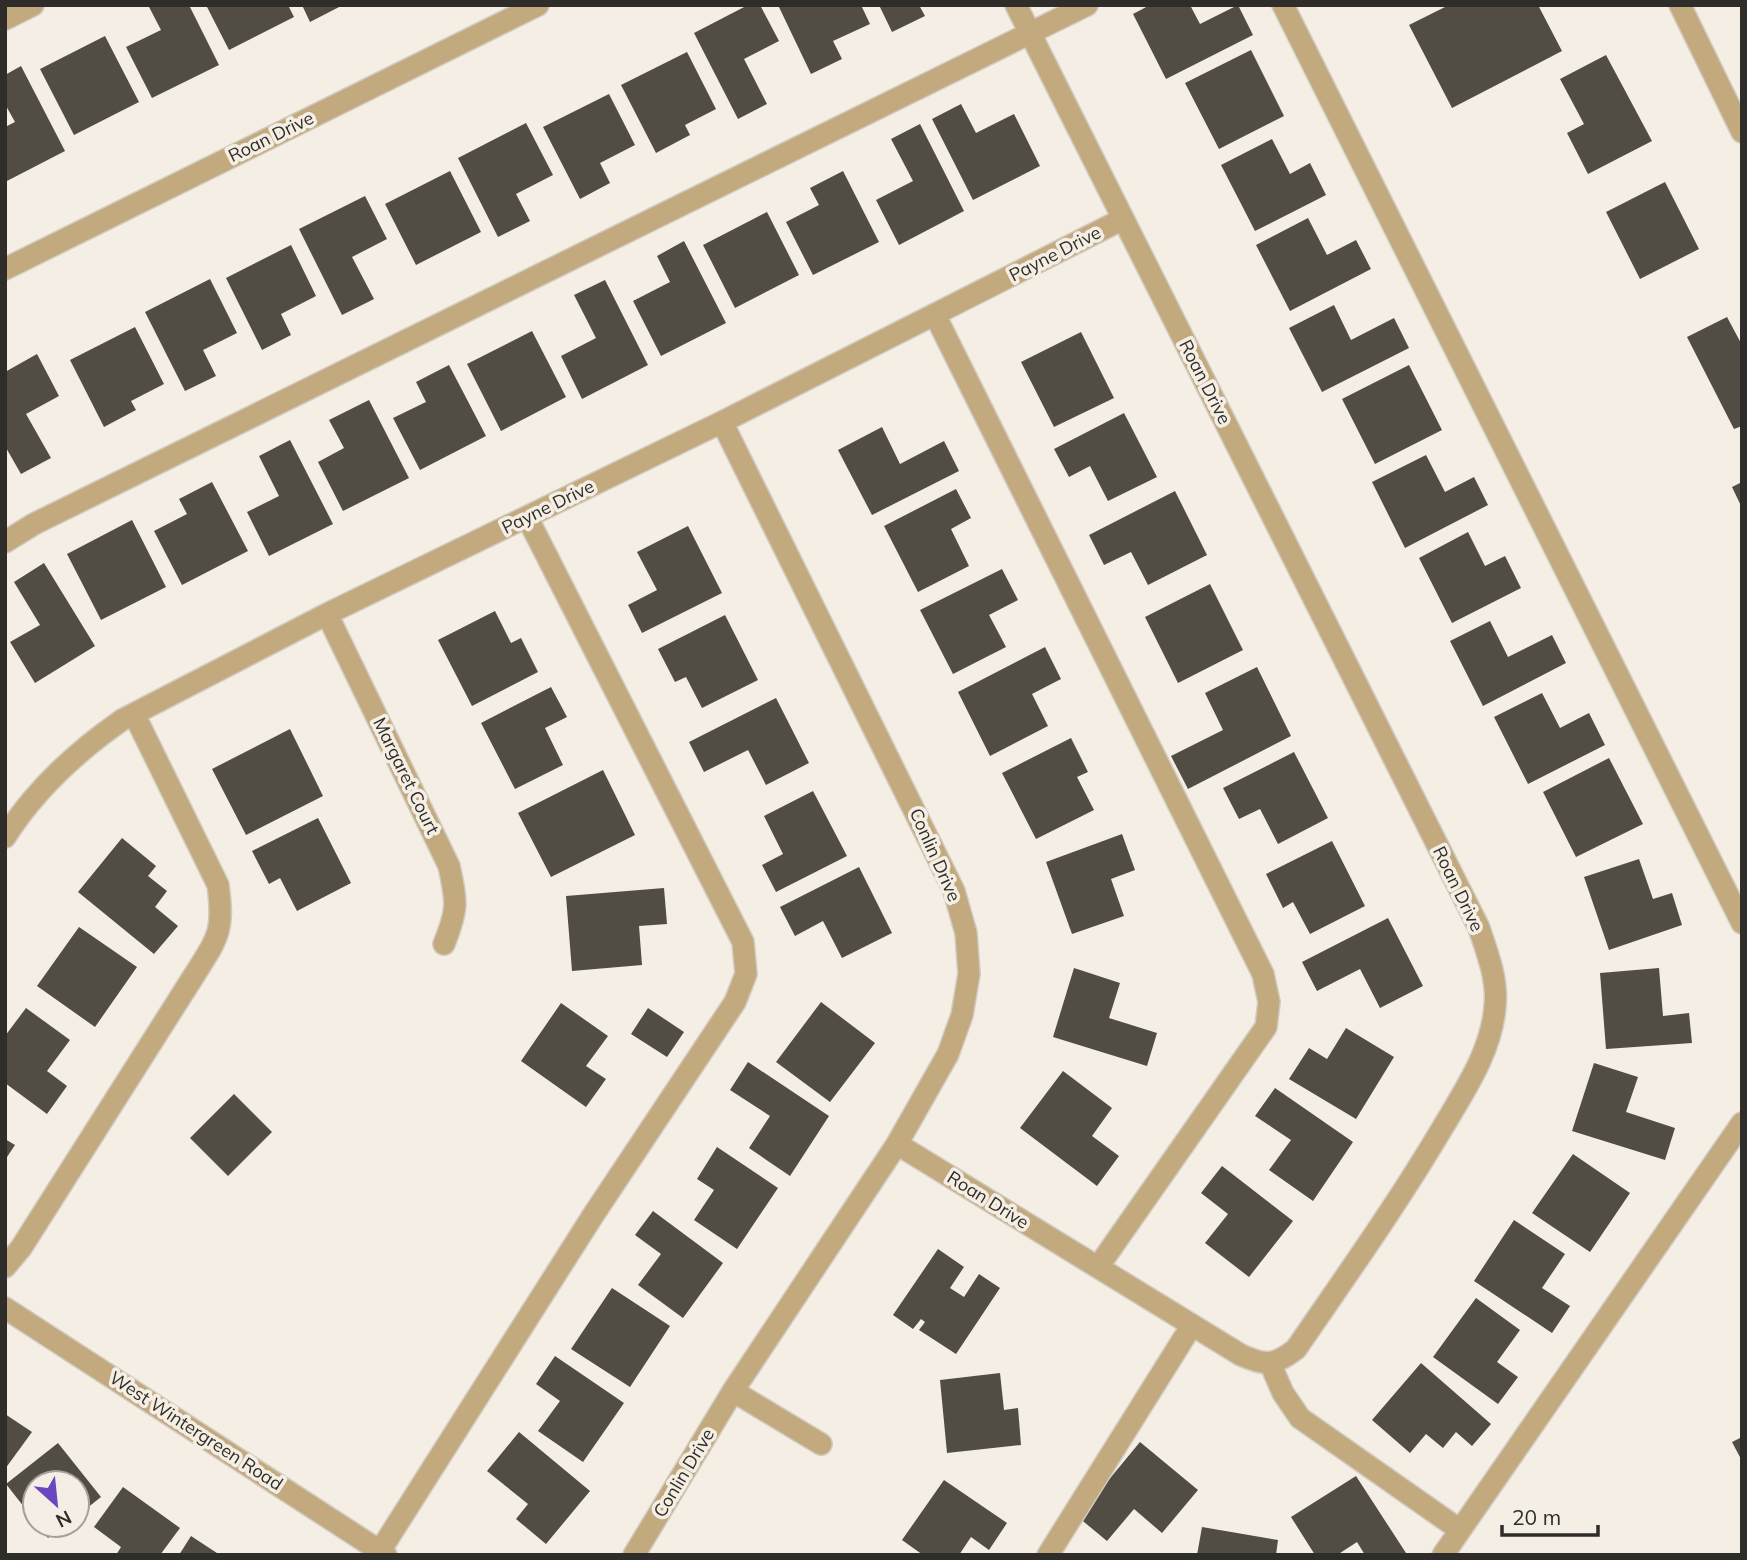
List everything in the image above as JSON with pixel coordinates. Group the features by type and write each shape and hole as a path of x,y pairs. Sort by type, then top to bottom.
{"street":[{"path":"5,19 33,5"},
{"name":"Roan Drive","path":"5,269 538,5"},
{"name":"Roan Drive","path":"897,1144 1241,1355 1260,1363 1280,1361 1296,1349 1412,1181 1469,1084 1486,1046 1496,1005 1491,966 1479,928 1016,5"},
{"path":"5,542 71,505 1087,5"},
{"path":"1283,5 1742,923"},
{"path":"1680,5 1742,132"},
{"name":"Payne Drive","path":"5,837 24,808 58,772 91,741 134,714 327,614 722,422 1124,219"},
{"path":"935,315 1264,974 1269,1002 1266,1027 1098,1267"},
{"name":"Conlin Drive","path":"634,1555 733,1391 897,1144 948,1054 962,1015 969,974 966,933 954,891 722,422"},
{"path":"383,1553 592,1217 735,1002 746,974 743,942 527,517"},
{"name":"Margaret Court","path":"327,614 450,866 455,916 444,944"},
{"path":"5,1267 21,1248 216,940 222,916 218,885 134,714"},
{"path":"1443,1555 1742,1123"},
{"name":"West Wintergreen Road","path":"5,1308 383,1553"},
{"path":"1048,1555 1192,1325"},
{"path":"1270,1363 1283,1393 1300,1418 1460,1530"},
{"path":"733,1391 821,1444"}],"building":[{"path":"148,5 189,5 219,65 152,98 126,47 161,30"},
{"path":"206,5 288,5 294,17 229,50"},
{"path":"302,5 343,5 310,22"},
{"path":"748,5 760,5 779,41 744,59 767,104 738,119 694,33"},
{"path":"778,5 861,5 870,24 833,41 842,59 811,74"},
{"path":"879,5 919,5 925,16 892,32"},
{"path":"1150,5 1190,5 1200,24 1238,5 1253,35 1166,79 1133,14"},
{"path":"1449,5 1538,5 1562,51 1452,108 1409,25"},
{"path":"105,36 139,102 74,135 40,69"},
{"path":"1251,50 1284,116 1219,149 1185,83"},
{"path":"687,52 716,109 685,125 690,135 656,153 621,85"},
{"path":"1606,55 1652,141 1588,174 1567,133 1584,124 1560,79"},
{"path":"21,66 65,151 5,182 5,127 15,122 5,104 5,75"},
{"path":"609,94 635,145 600,163 610,183 580,199 543,127"},
{"path":"961,104 976,133 1014,114 1040,166 973,200 932,119"},
{"path":"526,123 553,175 516,194 530,221 498,237 458,158"},
{"path":"920,124 964,211 899,245 876,200 913,181 891,139"},
{"path":"1272,139 1290,174 1310,163 1326,195 1255,231 1221,165"},
{"path":"450,171 481,232 416,265 385,204"},
{"path":"843,171 879,242 813,275 786,222 819,205 810,188"},
{"path":"1665,182 1699,249 1640,279 1606,212"},
{"path":"365,196 387,239 352,257 374,299 342,315 299,229"},
{"path":"767,212 799,275 735,308 703,245"},
{"path":"1308,218 1327,255 1356,240 1371,269 1290,311 1256,245"},
{"path":"684,241 726,323 661,356 633,301 670,282 657,256"},
{"path":"291,245 316,296 281,314 291,335 262,350 226,278"},
{"path":"210,279 237,333 203,350 216,376 185,391 145,312"},
{"path":"605,280 648,365 582,399 561,356 596,338 574,295"},
{"path":"1334,305 1351,340 1394,318 1409,348 1322,392 1289,328"},
{"path":"1727,317 1742,345 1742,426 1734,429 1687,337"},
{"path":"135,327 164,384 131,401 136,410 104,427 70,360"},
{"path":"532,331 566,397 501,431 467,364"},
{"path":"1081,332 1114,398 1054,427 1021,362"},
{"path":"37,354 59,396 26,414 51,458 21,474 5,446 5,372"},
{"path":"449,365 486,436 420,470 393,418 426,402 416,382"},
{"path":"1409,365 1442,430 1375,464 1342,399"},
{"path":"369,400 409,478 343,511 318,462 344,448 329,420"},
{"path":"1124,413 1157,477 1108,501 1090,466 1069,477 1054,449"},
{"path":"882,427 900,464 944,441 959,471 872,515 838,450"},
{"path":"290,440 333,524 269,556 247,512 279,496 259,456"},
{"path":"1426,455 1445,492 1474,477 1488,505 1405,548 1372,482"},
{"path":"212,482 248,551 182,585 154,531 187,514 179,499"},
{"path":"1742,482 1742,508 1732,487"},
{"path":"956,489 971,518 951,529 969,566 918,592 884,526"},
{"path":"1175,491 1207,555 1148,585 1131,552 1104,565 1089,535"},
{"path":"132,520 166,587 101,620 67,554"},
{"path":"688,526 722,593 642,633 628,605 657,590 637,552"},
{"path":"1468,532 1485,566 1505,556 1521,588 1452,623 1419,558"},
{"path":"44,563 95,646 35,683 10,642 40,625 14,582"},
{"path":"1002,569 1018,600 989,615 1006,647 953,674 920,610"},
{"path":"1210,584 1243,650 1178,683 1145,617"},
{"path":"495,611 511,643 521,638 538,672 472,706 438,640"},
{"path":"725,615 758,680 702,708 686,677 675,682 658,649"},
{"path":"1490,621 1508,657 1552,635 1566,663 1483,706 1450,641"},
{"path":"1045,647 1061,679 1032,694 1048,726 990,756 958,692"},
{"path":"1257,667 1291,736 1188,789 1171,756 1223,730 1205,693"},
{"path":"551,687 567,717 545,728 563,765 515,789 481,723"},
{"path":"1542,693 1560,728 1589,713 1605,745 1528,784 1494,717"},
{"path":"776,698 809,763 766,785 748,750 704,772 689,742"},
{"path":"290,729 323,796 246,835 212,769"},
{"path":"1071,738 1088,772 1077,777 1094,810 1036,839 1002,773"},
{"path":"1294,752 1328,818 1278,844 1260,809 1239,819 1223,788"},
{"path":"1609,758 1643,824 1576,857 1543,792"},
{"path":"603,770 635,835 551,877 518,813"},
{"path":"813,791 847,856 776,892 762,865 783,854 764,816"},
{"path":"318,818 351,883 297,911 280,878 269,884 252,851"},
{"path":"1122,834 1135,870 1111,879 1124,916 1072,934 1046,862"},
{"path":"122,838 156,866 148,876 167,891 155,907 178,926 154,954 78,892"},
{"path":"1332,841 1365,906 1310,934 1293,902 1283,908 1266,874"},
{"path":"1639,859 1653,899 1672,893 1682,925 1609,950 1584,877"},
{"path":"859,867 892,933 842,958 823,921 795,936 780,907"},
{"path":"664,888 667,924 639,926 642,965 572,971 566,896"},
{"path":"1388,918 1423,986 1380,1008 1360,969 1317,991 1302,962"},
{"path":"79,927 137,967 95,1027 37,986"},
{"path":"1074,968 1120,983 1109,1018 1157,1033 1147,1066 1053,1037"},
{"path":"1659,968 1663,1016 1689,1013 1692,1043 1606,1049 1600,973"},
{"path":"821,1002 875,1043 830,1102 776,1062"},
{"path":"561,1003 608,1036 586,1066 606,1079 586,1107 521,1061"},
{"path":"26,1008 70,1040 47,1071 67,1086 47,1114 5,1083 5,1036"},
{"path":"648,1008 684,1032 667,1057 631,1034"},
{"path":"1346,1028 1394,1057 1356,1119 1289,1079 1309,1048 1327,1059"},
{"path":"748,1062 829,1116 790,1176 749,1148 770,1116 730,1090"},
{"path":"1594,1063 1638,1077 1626,1112 1675,1128 1665,1160 1572,1131"},
{"path":"1063,1071 1112,1108 1092,1136 1119,1156 1097,1186 1020,1128"},
{"path":"1275,1088 1353,1142 1313,1201 1269,1170 1291,1140 1255,1116"},
{"path":"234,1094 272,1132 228,1176 190,1138"},
{"path":"5,1139 15,1145 5,1160"},
{"path":"717,1147 778,1188 737,1249 694,1220 714,1190 697,1179"},
{"path":"1573,1154 1630,1193 1590,1252 1532,1213"},
{"path":"1222,1166 1293,1221 1249,1277 1205,1243 1228,1214 1201,1193"},
{"path":"653,1211 723,1263 683,1318 638,1285 661,1254 635,1235"},
{"path":"1514,1220 1565,1254 1542,1288 1570,1306 1552,1333 1474,1281"},
{"path":"938,1249 964,1267 950,1288 964,1297 979,1274 1000,1288 956,1354 919,1330 925,1322 921,1319 913,1329 893,1315"},
{"path":"612,1288 670,1326 630,1387 571,1349"},
{"path":"1476,1298 1520,1330 1497,1362 1518,1377 1498,1404 1433,1357"},
{"path":"555,1356 624,1403 583,1462 538,1431 560,1401 536,1384"},
{"path":"1421,1363 1491,1424 1472,1446 1456,1432 1443,1448 1426,1434 1410,1453 1372,1420"},
{"path":"1000,1373 1004,1410 1018,1408 1021,1445 947,1453 940,1380"},
{"path":"5,1414 32,1432 5,1469"},
{"path":"519,1432 590,1491 546,1544 516,1519 528,1504 487,1471"},
{"path":"1742,1437 1742,1461 1732,1442"},
{"path":"1140,1442 1198,1490 1162,1533 1134,1509 1107,1541 1078,1517"},
{"path":"58,1443 79,1469 25,1469"},
{"path":"21,1472 21,1503 6,1484"},
{"path":"1356,1476 1406,1553 1404,1555 1365,1555 1357,1542 1337,1555 1315,1555 1291,1517"},
{"path":"944,1480 1007,1523 989,1550 971,1537 959,1555 923,1555 902,1540"},
{"path":"91,1484 101,1497 91,1505"},
{"path":"123,1487 180,1528 160,1555 116,1555 121,1547 94,1527"},
{"path":"1202,1527 1278,1540 1276,1555 1197,1555"},
{"path":"191,1536 220,1555 179,1555"}]}
